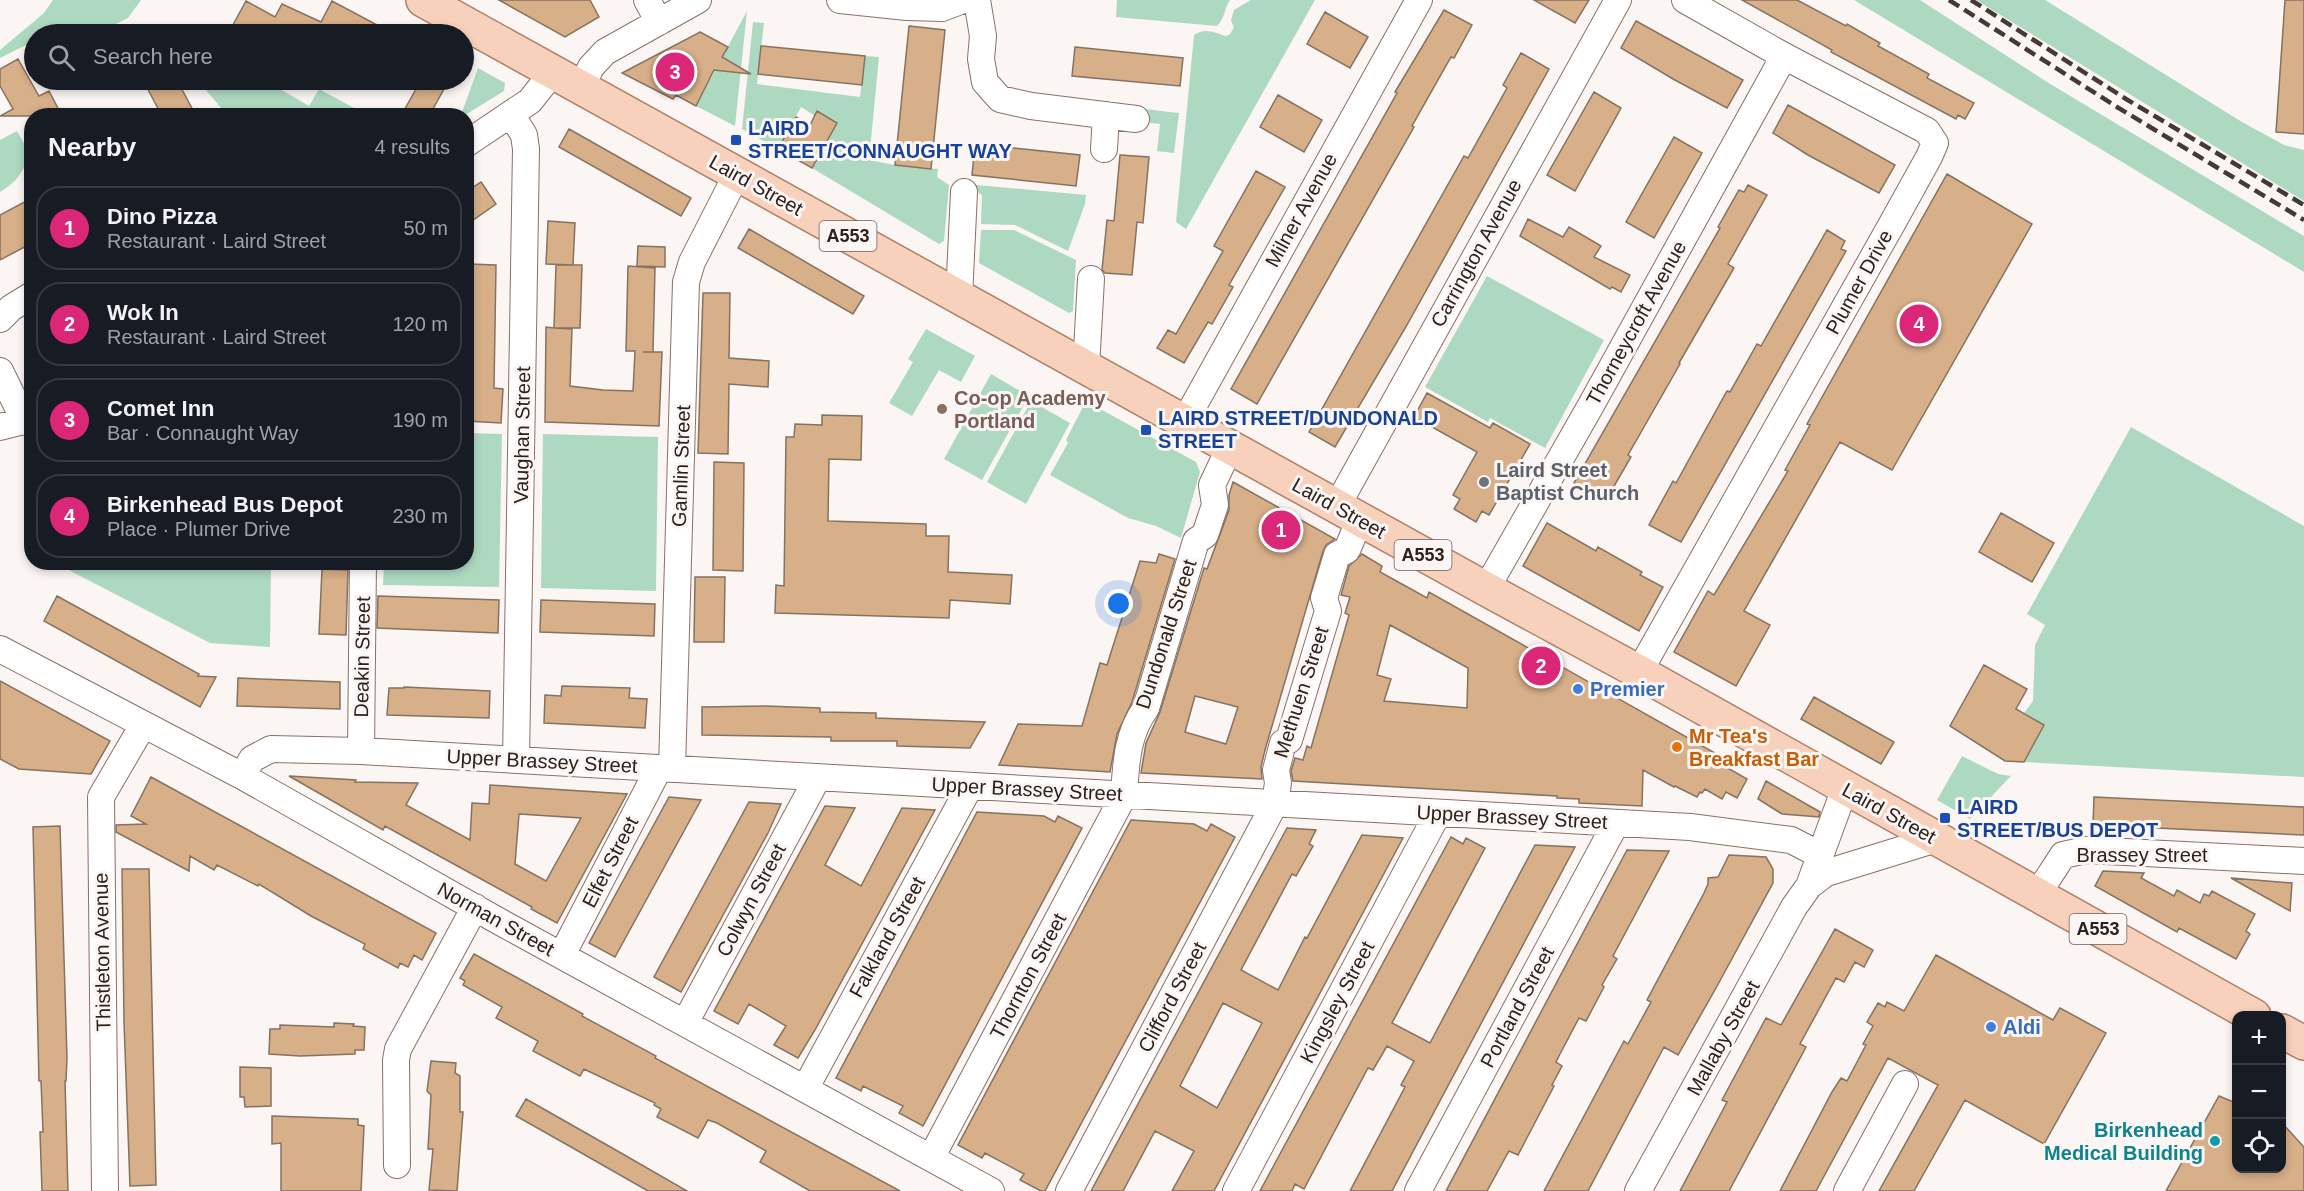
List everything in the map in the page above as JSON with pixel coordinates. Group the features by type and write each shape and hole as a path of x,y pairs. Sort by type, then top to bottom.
{"main road":[{"name":"Laird Street","path":"423,0 466,24"},
{"name":"Laird Street","path":"474,28 1486,590 1639,672 2245,1011"},
{"path":"2286,1033 2304,1043"}],"street":[{"path":"647,0 659,22"},
{"path":"581,87 591,67 605,52 698,0"},
{"path":"840,0 942,8 963,0"},
{"path":"977,0 983,36 981,59 985,82 1000,99 1031,106 1136,119"},
{"name":"Milner Avenue","path":"1185,421 1419,0"},
{"name":"Carrington Avenue","path":"1348,513 1618,0"},
{"name":"Plumer Drive","path":"1639,672 1893,222 1935,143 1927,131 1784,56 1685,0"},
{"name":"Thorneycroft Avenue","path":"1486,590 1784,56"},
{"path":"474,139 530,101 553,72"},
{"name":"Vaughan Street","path":"511,114 524,135 526,148 516,760"},
{"path":"1104,149 1106,115"},
{"name":"Gamlin Street","path":"665,768 686,282 692,262 737,174"},
{"path":"959,298 964,192"},
{"path":"1086,368 1091,279"},
{"path":"0,319 24,300"},
{"path":"0,371 24,413"},
{"path":"0,427 24,421"},
{"name":"Dundonald Street","path":"1124,795 1126,756 1136,722 1146,708 1196,542 1205,535 1215,505 1212,485 1230,447"},
{"name":"Methuen Street","path":"1275,803 1278,783 1276,771 1283,743 1289,740 1328,611 1324,598 1337,555 1347,550 1348,513"},
{"name":"Deakin Street","path":"362,751 363,570"},
{"name":"Norman Street","path":"0,649 242,776 562,956 991,1191"},
{"name":"Thistleton Avenue","path":"105,1191 101,797 142,725"},
{"name":"Upper Brassey Street","path":"242,776 252,759 271,749 362,751 1712,829 1791,840 1820,855"},
{"name":"Elfet Street","path":"562,956 665,768"},
{"name":"Colwyn Street","path":"685,1023 818,777"},
{"name":"Falkland Street","path":"805,1089 970,786"},
{"name":"Mallaby Street","path":"1638,1191 1794,907 1809,886 1845,788"},
{"name":"Thornton Street","path":"931,1158 1124,795"},
{"name":"Clifford Street","path":"1070,1191 1275,803"},
{"name":"Kingsley Street","path":"1236,1191 1438,813"},
{"name":"Portland Street","path":"1418,1191 1616,823"},
{"name":"Mallaby Street","path":"1809,886 1826,873 1936,839"},
{"name":"Brassey Street","path":"2037,895 2063,855 2086,850 2304,861"},
{"path":"397,1165 396,1060 398,1049 475,907"},
{"path":"1847,1191 1905,1084"}],"green space":[{"path":"53,0 141,0 128,18 116,24 31,24 44,13"},
{"path":"1117,0 1230,0 1217,26 1116,17"},
{"path":"1251,0 1315,0 1186,229 1176,222 1194,35 1205,31 1224,36 1229,35 1234,28 1231,20 1234,10"},
{"path":"1854,0 1920,0 2047,82 2304,236 2304,272"},
{"path":"1976,0 2045,0 2242,122 2284,145 2304,150 2304,201"},
{"path":"747,11 735,126 696,106"},
{"path":"753,22 764,23 757,84 860,97 865,56 879,57 869,160 938,169 937,177 949,185 944,241 939,244 812,168 837,123 818,112 815,116 801,107 778,149 742,129"},
{"path":"24,30 24,46 0,58 0,50"},
{"path":"478,68 505,83 504,91 474,109 464,108 470,90 474,90 474,79"},
{"path":"206,90 282,90 309,106 318,90 321,90 354,108 221,108"},
{"path":"1144,109 1179,113 1174,153 1157,151 1160,124 1143,122"},
{"path":"17,131 24,143 24,167 15,181 0,192 0,140"},
{"path":"966,184 1086,195 1085,204 1068,251 1015,225 981,224 982,195"},
{"path":"981,230 1014,230 1076,260 1073,311 1069,313 979,263"},
{"path":"1487,276 1604,340 1545,448 1490,418 1488,422 1425,387"},
{"path":"926,329 975,356 961,382 939,370 912,416 889,403 913,362 908,359"},
{"path":"991,374 1029,396 982,480 944,459"},
{"path":"1031,401 1070,423 1026,504 987,482"},
{"path":"1086,401 1196,462 1200,472 1181,538 1156,526 1128,518 1050,475 1068,443 1066,440"},
{"path":"2131,427 2304,526 2304,777 2024,762 2043,725 2024,713 2033,701 2035,645 2045,625 2027,614"},
{"path":"474,433 502,434 499,587 383,585 384,570 474,570"},
{"path":"543,434 658,437 656,591 541,588"},
{"path":"69,570 271,570 270,647 210,643"},
{"path":"1962,756 1998,774 2011,776 1970,819 1937,800"}],"building":[{"path":"499,0 590,0 599,17 565,37"},
{"path":"1534,0 1589,0 1575,23"},
{"path":"1742,0 1797,0 1880,43 1878,46 1929,74 1927,78 1974,103 1965,119 1958,115 1956,119 1831,52 1832,50"},
{"path":"2285,0 2304,0 2304,134 2276,132"},
{"path":"246,1 275,17 282,4 321,22 332,1 375,24 233,24"},
{"path":"1444,10 1472,25 1454,58 1451,57 1412,126 1414,127 1257,404 1231,389 1397,93 1395,92"},
{"path":"1325,12 1368,37 1350,68 1307,44"},
{"path":"1636,21 1743,80 1727,108 1621,48"},
{"path":"909,26 945,30 931,169 895,165"},
{"path":"700,32 728,47 722,57 751,74 714,70 696,106 676,95 673,99 622,73"},
{"path":"761,46 865,56 862,85 758,74"},
{"path":"1075,47 1183,58 1180,86 1072,76"},
{"path":"1521,53 1549,69 1407,325 1335,447 1309,432 1464,156 1468,158 1507,88 1503,85"},
{"path":"18,59 24,70 24,90 36,90 39,96 49,91 58,108 24,108 24,116 0,116 13,109 0,86 0,69"},
{"path":"148,90 182,90 192,108 158,108"},
{"path":"415,90 443,90 433,108 405,108"},
{"path":"1594,92 1621,108 1575,191 1547,175"},
{"path":"1278,95 1322,120 1304,152 1260,127"},
{"path":"1788,105 1895,165 1879,193 1808,155 1773,133"},
{"path":"817,111 837,123 812,168 778,149 796,117 810,125"},
{"path":"569,129 691,198 681,216 559,147"},
{"path":"1674,137 1702,153 1654,238 1626,222"},
{"path":"975,144 1080,155 1076,186 972,175"},
{"path":"1120,155 1149,157 1143,223 1137,222 1132,275 1105,273 1102,270 1107,220 1114,221"},
{"path":"1256,171 1285,187 1229,285 1233,287 1212,324 1208,322 1184,363 1157,348 1168,330 1176,334 1223,251 1214,246"},
{"path":"1947,174 2032,224 1892,470 1840,442 1744,611 1770,625 1736,686 1674,652 1708,591 1714,595 1788,471 1785,470 1810,425 1807,424"},
{"path":"481,182 496,204 474,219 474,187"},
{"path":"1748,185 1767,195 1728,264 1734,268 1628,455 1631,457 1606,500 1574,483 1720,228 1718,227 1739,190 1744,192"},
{"path":"24,202 24,247 0,260 0,215"},
{"path":"1528,219 1563,237 1569,227 1601,246 1594,257 1630,275 1621,292 1612,287 1610,289 1520,236"},
{"path":"548,221 575,223 573,265 546,264"},
{"path":"749,229 864,296 853,314 738,248"},
{"path":"1827,230 1845,241 1841,249 1846,251 1681,542 1649,525 1673,481 1676,483 1727,391 1730,392 1757,344 1761,346"},
{"path":"638,246 665,247 665,267 637,266"},
{"path":"474,264 496,265 494,388 503,389 501,423 474,421"},
{"path":"556,265 582,265 580,328 555,328 572,329 570,386 633,391 635,351 626,351 628,266 655,268 653,352 662,352 659,426 545,422 546,327 554,328"},
{"path":"703,293 730,293 729,358 769,361 768,387 729,384 728,454 698,453"},
{"name":"Laird Street Baptist Church","path":"1427,393 1490,428 1493,423 1530,444 1489,515 1482,511 1476,522 1454,509 1460,499 1453,495 1477,452 1414,417"},
{"path":"822,415 862,416 861,460 829,459 828,521 926,524 926,536 949,536 948,572 1012,575 1010,604 950,600 949,618 775,613 776,585 784,586 786,437 794,437 795,424 822,425"},
{"path":"714,462 744,463 743,571 713,570"},
{"path":"1233,482 1335,539 1326,545 1323,551 1265,750 1261,767 1262,779 1141,773 1146,743 1160,712 1204,568 1207,569 1229,510 1229,495","holes":["1195,696 1238,707 1226,744 1185,732"]},
{"path":"2001,513 2054,543 2032,582 1979,552"},
{"path":"1547,523 1596,551 1598,547 1642,572 1640,575 1663,587 1639,631 1523,566"},
{"path":"1159,554 1175,559 1132,702 1117,734 1110,772 999,765 1018,724 1082,726 1100,663 1107,665 1140,561 1156,563"},
{"path":"1362,554 1382,566 1380,572 1427,598 1429,592 1722,757 1719,763 1747,779 1737,798 1726,792 1722,799 1705,789 1697,797 1643,770 1642,806 1579,803 1579,799 1557,798 1557,796 1293,781 1291,771 1295,758 1303,760 1307,746 1311,748 1349,615 1345,613 1350,597 1341,595 1349,566","holes":["1390,625 1468,668 1467,708 1384,701 1391,679 1377,675"]},
{"path":"322,570 348,570 346,635 319,634"},
{"path":"695,577 725,577 724,642 694,642"},
{"path":"57,596 199,674 198,676 216,677 200,707 44,621"},
{"path":"378,596 499,600 498,633 377,628"},
{"path":"541,600 655,604 654,636 540,632"},
{"path":"1984,665 2027,689 2016,709 2044,725 2024,762 2005,761 1950,726"},
{"path":"238,678 340,682 340,709 237,706"},
{"path":"0,681 110,741 91,774 19,769 0,759"},
{"path":"562,686 630,688 629,698 647,699 645,728 544,723 545,695 561,696"},
{"path":"389,688 490,691 489,718 387,715"},
{"path":"1814,697 1894,742 1881,764 1801,719"},
{"path":"702,707 820,708 820,712 876,713 876,718 985,722 970,748 897,746 897,741 831,741 831,737 702,735"},
{"path":"289,776 356,780 355,782 418,783 406,805 470,840 472,803 489,804 490,785 627,794 557,923 385,826 383,830","holes":["519,814 581,818 546,881 515,864"]},
{"path":"151,777 436,933 422,960 414,955 408,967 400,963 398,968 363,949 365,944 311,916 259,884 258,886 217,865 214,870 190,856 189,871 116,832 116,825 146,824 131,816"},
{"path":"1766,781 1820,812 1819,817 1782,814 1758,799"},
{"path":"669,797 701,800 615,957 589,943"},
{"path":"2094,797 2304,807 2304,835 2093,825"},
{"path":"749,802 781,804 768,833 681,992 654,977"},
{"path":"825,806 855,808 825,865 861,886 902,808 935,810 798,1058 774,1045 786,1026 749,1004 738,1024 714,1011"},
{"path":"977,812 1044,816 1055,822 1058,816 1082,828 923,1126 899,1113 903,1106 863,1086 861,1091 836,1078"},
{"path":"1131,820 1194,824 1207,831 1211,824 1235,837 1045,1191 1041,1191 1020,1180 1024,1174 985,1153 982,1158 958,1145"},
{"path":"60,826 67,1058 65,1081 68,1191 42,1191 40,1132 43,1132 41,1081 39,1081 33,827"},
{"path":"1287,828 1316,830 1309,844 1313,846 1296,876 1292,874 1241,970 1278,990 1362,835 1403,838 1214,1191 1172,1191 1194,1151 1155,1131 1123,1191 1091,1191","holes":["1223,1003 1262,1023 1217,1108 1180,1086"]},
{"path":"1451,837 1463,844 1466,838 1485,848 1392,1023 1430,1043 1535,845 1575,847 1392,1191 1350,1191 1405,1087 1401,1085 1414,1061 1387,1046 1373,1070 1368,1068 1304,1189 1295,1184 1292,1191 1260,1191"},
{"path":"1627,850 1669,851 1613,956 1617,959 1586,1021 1579,1018 1556,1062 1562,1066 1552,1085 1554,1086 1518,1155 1509,1151 1487,1191 1446,1191"},
{"path":"1729,855 1766,857 1773,869 1773,883 1716,988 1678,1055 1664,1047 1588,1191 1544,1191 1624,1041 1628,1044 1651,1002 1647,1000 1704,893 1708,878 1718,877"},
{"path":"122,869 149,869 156,1185 130,1186 124,1022"},
{"path":"2103,871 2144,873 2141,878 2174,896 2177,890 2200,903 2204,894 2209,896 2212,891 2255,914 2246,931 2250,934 2236,959 2179,928 2177,932 2095,886"},
{"path":"2231,878 2292,883 2290,911"},
{"path":"1835,929 1873,950 1864,967 1855,962 1844,982 1836,978 1800,1044 1806,1047 1729,1191 1680,1191 1727,1102 1722,1100 1766,1018 1781,1025"},
{"path":"474,954 583,1014 582,1016 656,1056 655,1058 900,1191 810,1191 760,1162 766,1151 717,1123 708,1120 698,1138 657,1117 661,1109 654,1105 655,1103 584,1069 580,1076 533,1051 538,1041 496,1018 502,1007 463,985 465,981 460,978"},
{"path":"1936,955 2053,1020 2060,1008 2106,1033 2044,1144 1965,1100 1914,1191 1879,1191 1938,1085 1888,1058 1816,1191 1780,1191 1832,1092 1841,1078 1847,1081 1866,1045 1863,1044 1873,1026 1867,1022 1878,1003 1885,1007 1887,1002 1904,1011"},
{"path":"334,1023 365,1027 364,1050 355,1050 355,1054 300,1056 269,1054 270,1029 280,1029 280,1025 334,1027"},
{"path":"431,1061 456,1063 455,1073 460,1076 460,1112 463,1112 457,1191 429,1190 433,1149 428,1149 431,1095 427,1091"},
{"path":"240,1067 271,1068 271,1106 245,1107 244,1097 240,1097"},
{"name":"Birkenhead Medical Building","path":"2219,1096 2232,1101 2232,1173 2286,1173 2286,1127 2304,1147 2304,1191 2166,1191"},
{"path":"526,1099 687,1191 648,1191 516,1116"},
{"path":"272,1116 358,1119 358,1125 364,1126 361,1191 281,1191 281,1143 272,1144"}],"railway":[{"path":"1949,0 2117,107 2304,220"},
{"path":"1971,0 2126,99 2304,205"}],"place":[{"name":"Comet Inn","path":"675,72"},
{"name":"LAIRD STREET/CONNAUGHT WAY","path":"736,140"},
{"name":"Birkenhead Bus Depot","path":"1919,324"},
{"name":"Co-op Academy Portland","path":"942,409"},
{"name":"LAIRD STREET/DUNDONALD STREET","path":"1146,430"},
{"name":"Laird Street Baptist Church","path":"1484,482"},
{"name":"Dino Pizza","path":"1281,530"},
{"name":"Wok In","path":"1541,666"},
{"name":"Premier","path":"1578,689"},
{"name":"Mr Tea's Breakfast Bar","path":"1677,747"},
{"name":"LAIRD STREET/BUS DEPOT","path":"1945,818"},
{"name":"Aldi","path":"1991,1027"},
{"name":"Birkenhead Medical Building","path":"2215,1141"}]}
